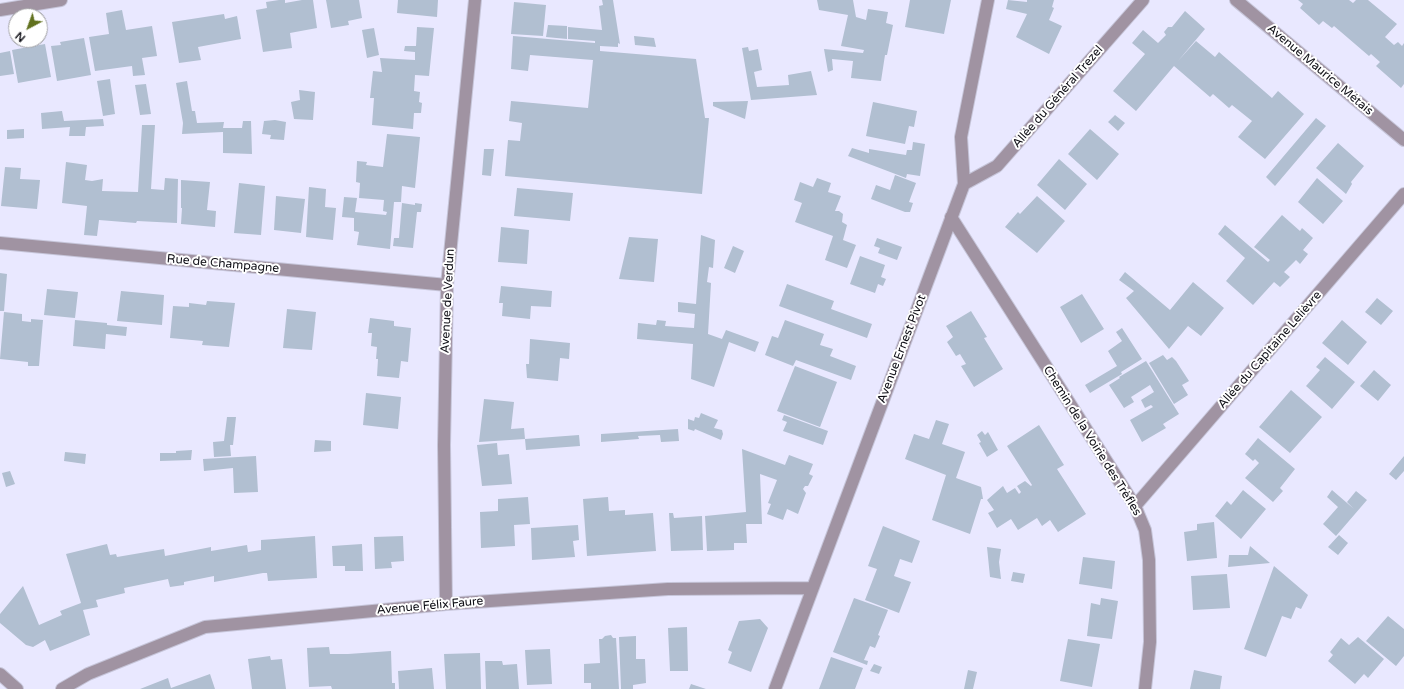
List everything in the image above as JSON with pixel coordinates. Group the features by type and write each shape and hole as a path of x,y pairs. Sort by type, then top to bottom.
{"street":[{"path":"0,10 61,0"},
{"name":"Avenue de Verdun","path":"446,604 444,445 447,285 475,0"},
{"name":"Avenue Ernest Pivot","path":"775,689 964,184 962,137 988,0"},
{"name":"Allée du Général Trezel","path":"964,184 997,166 1143,0"},
{"name":"Avenue Maurice Métais","path":"1236,0 1404,140"},
{"name":"Allée du Capitaine Lelièvre","path":"1135,506 1404,194"},
{"name":"Chemin de la Voirie des Trèfles","path":"951,217 1135,506 1145,530 1149,560 1150,642 1145,689"},
{"name":"Rue de Champagne","path":"0,242 447,285"},
{"name":"Avenue Félix Faure","path":"62,689 88,674 205,627 446,604 668,589 812,588"},
{"path":"0,674 16,689"}],"building":[{"path":"285,0 285,3 313,0 317,28 290,33 292,48 263,52 256,10 267,8 266,2"},
{"path":"326,0 359,0 362,18 348,21 349,25 331,28"},
{"path":"398,0 438,0 437,17 397,13"},
{"path":"602,0 613,0 620,44 618,43 618,47 600,46 600,51 696,59 705,118 709,118 702,194 505,176 508,140 520,141 522,123 509,121 511,101 588,108 593,60 530,55 528,71 511,69 513,36 595,43 595,41 568,39 568,27 602,30 599,6 603,5"},
{"path":"817,0 853,0 856,17 866,20 868,9 888,12 886,23 893,25 887,55 885,55 881,81 851,78 853,61 832,59 833,70 828,72 824,49 863,53 864,50 841,46 848,15 819,10"},
{"path":"910,0 951,0 944,34 905,27"},
{"path":"1008,0 1027,2 1027,0 1054,0 1052,7 1054,8 1049,20 1062,26 1049,54 1016,37 1027,14 1006,9"},
{"path":"1298,0 1349,0 1353,3 1356,0 1368,0 1397,24 1385,37 1394,45 1398,42 1402,46 1404,43 1404,84 1401,88 1376,66 1380,62 1371,54 1369,56 1334,26 1332,28 1323,21 1319,25 1300,8 1303,4"},
{"path":"514,2 546,5 543,36 511,34"},
{"path":"122,10 126,30 152,26 157,56 142,58 145,75 133,76 132,66 95,71 89,37 109,34 106,13"},
{"path":"1185,11 1205,29 1178,61 1196,41 1215,57 1219,52 1272,98 1278,91 1304,114 1265,159 1238,137 1252,121 1232,105 1229,108 1213,94 1210,97 1174,66 1136,111 1113,91 1145,54 1132,43 1143,30 1158,43 1166,35 1164,32 1168,27 1172,27"},
{"path":"224,14 225,19 237,16 241,39 198,47 201,60 179,63 172,22"},
{"path":"548,25 567,26 567,39 546,37"},
{"path":"417,27 434,28 429,76 415,75 414,91 420,92 419,102 422,103 421,113 414,113 413,129 372,125 374,98 370,98 373,71 382,72 380,58 415,60 415,52 404,51 405,46 416,46"},
{"path":"374,28 379,55 367,58 362,30"},
{"path":"634,36 654,38 656,47 635,45"},
{"path":"84,38 91,75 57,81 51,46 61,45 60,42"},
{"path":"748,47 749,51 758,49 762,70 754,72 757,87 789,85 788,75 811,71 817,95 751,100 742,48"},
{"path":"23,48 46,48 51,77 18,83 12,50"},
{"path":"10,51 14,74 0,76 0,53"},
{"path":"110,79 115,114 103,116 97,81"},
{"path":"187,81 192,111 195,111 197,123 224,122 223,128 242,128 243,121 251,121 252,154 223,153 223,132 182,134 183,123 176,83"},
{"path":"146,84 151,114 140,115 135,85"},
{"path":"299,90 315,92 313,120 294,119 291,102 300,100"},
{"path":"748,101 745,119 713,106 713,102"},
{"path":"873,102 917,111 914,127 909,126 905,144 866,136"},
{"path":"62,111 64,121 103,119 104,126 86,127 85,136 69,136 70,127 42,129 41,113"},
{"path":"1115,115 1125,123 1118,131 1108,122"},
{"path":"1316,118 1326,126 1275,186 1266,177"},
{"path":"275,120 286,122 284,140 270,139 271,135 262,134 264,121"},
{"path":"142,125 155,125 151,189 164,190 165,178 178,179 177,223 137,221 136,223 99,220 97,236 84,235 87,206 62,203 66,162 87,165 85,180 92,181 103,179 102,191 138,192"},
{"path":"24,129 24,138 7,139 7,130"},
{"path":"1090,129 1119,154 1097,180 1068,154"},
{"path":"387,134 420,137 415,188 402,186 401,202 394,202 390,249 357,245 359,232 354,231 354,218 342,217 344,197 357,198 355,212 386,215 387,212 383,211 384,200 359,198 360,183 356,182 357,161 367,162 366,165 383,167"},
{"path":"913,142 925,144 920,176 907,174 906,178 848,156 852,148 869,153 869,149 906,155 907,150 912,150"},
{"path":"1338,143 1364,166 1351,182 1352,184 1346,194 1316,168"},
{"path":"484,149 494,149 491,176 482,175"},
{"path":"1059,159 1087,184 1065,210 1037,185"},
{"path":"5,167 21,168 20,179 40,180 37,209 1,206"},
{"path":"895,175 916,183 909,202 913,203 910,212 905,212 871,199 876,185 890,190"},
{"path":"817,178 831,183 828,192 841,196 835,211 839,211 843,214 842,222 847,225 843,240 856,245 847,268 825,260 833,236 795,222 802,203 794,200 800,182 813,187"},
{"path":"1317,178 1343,201 1323,224 1298,202"},
{"path":"181,180 210,182 207,210 216,211 215,227 181,224"},
{"path":"239,183 265,186 261,235 234,233"},
{"path":"309,187 326,189 325,207 336,208 333,240 306,237"},
{"path":"517,188 573,193 570,221 514,216"},
{"path":"276,196 305,199 301,233 274,230"},
{"path":"1037,196 1065,221 1037,253 1005,227 1018,212 1020,214"},
{"path":"402,203 415,205 415,203 422,204 421,212 417,212 413,248 393,246 394,238 399,238"},
{"path":"1282,215 1300,231 1302,228 1313,238 1303,250 1308,254 1300,264 1296,260 1284,272 1290,277 1280,287 1274,282 1253,305 1226,281 1245,258 1218,234 1225,225 1268,262 1270,260 1254,247"},
{"path":"501,227 529,230 527,264 498,262"},
{"path":"701,235 715,240 713,268 709,267 707,282 711,283 708,334 722,339 726,330 759,342 755,352 729,342 714,387 691,379 693,344 637,339 638,323 656,325 657,320 666,321 665,326 694,328 695,314 678,312 678,302 696,304"},
{"path":"629,237 658,239 654,282 619,279"},
{"path":"877,238 902,247 897,260 878,253 880,248 874,246"},
{"path":"733,246 744,251 735,273 724,268"},
{"path":"860,256 885,265 881,277 886,279 883,286 878,284 875,293 850,284"},
{"path":"1125,272 1170,310 1193,282 1224,308 1201,336 1188,326 1169,349 1126,298 1134,291 1119,280"},
{"path":"0,273 7,274 4,311 0,311"},
{"path":"787,284 834,301 831,309 872,324 867,338 779,306"},
{"path":"501,286 552,291 551,307 531,306 530,319 502,316 503,303 499,303"},
{"path":"47,289 78,292 75,318 44,315"},
{"path":"121,291 164,295 162,325 117,321"},
{"path":"1082,294 1104,329 1081,343 1060,307"},
{"path":"1377,298 1393,311 1381,325 1365,312"},
{"path":"207,301 235,303 229,347 202,345 203,341 170,338 173,306 189,307 189,303 206,305"},
{"path":"287,309 316,312 312,350 283,348"},
{"path":"971,311 987,337 984,338 1003,369 974,387 961,366 966,364 960,354 956,356 947,342 953,337 946,326"},
{"path":"4,312 22,314 22,321 31,322 31,319 43,320 39,366 28,366 28,362 0,359"},
{"path":"370,318 394,321 394,326 411,328 408,362 401,361 399,378 377,376 377,347 371,346 372,333 368,333"},
{"path":"75,320 107,323 107,325 127,327 126,336 106,334 105,349 73,346"},
{"path":"785,320 824,334 820,345 833,349 830,356 856,366 851,380 796,360 793,366 765,355 772,336 778,338"},
{"path":"1342,320 1367,342 1348,365 1322,343"},
{"path":"1122,328 1142,359 1121,372 1122,374 1090,393 1085,385 1117,366 1108,351 1122,341 1116,332"},
{"path":"530,339 570,343 569,359 560,358 558,381 527,378 526,364 529,364"},
{"path":"1163,355 1167,360 1172,357 1176,361 1189,381 1182,385 1188,395 1174,404 1149,363"},
{"path":"1325,357 1355,382 1332,409 1306,386 1320,370 1316,367"},
{"path":"1146,361 1179,414 1163,424 1166,428 1142,442 1130,420 1153,407 1151,405 1145,408 1141,400 1154,392 1150,385 1131,397 1134,402 1124,408 1109,385 1120,378 1119,377"},
{"path":"795,366 837,382 820,427 777,411"},
{"path":"1374,370 1391,385 1378,401 1360,386"},
{"path":"1291,390 1322,417 1290,453 1259,427"},
{"path":"366,393 401,397 398,429 363,425"},
{"path":"484,399 514,402 511,429 524,428 525,439 479,442"},
{"path":"701,413 718,420 714,428 722,430 723,434 721,440 695,429 694,431 688,429 688,419 694,421 695,417 699,418"},
{"path":"784,415 828,431 823,445 783,431 787,422 782,420"},
{"path":"227,417 236,417 233,445 230,445 231,456 214,457 213,442 224,441"},
{"path":"936,420 949,424 942,444 965,452 956,478 981,487 983,499 981,499 970,534 932,520 946,475 905,459 914,434 929,439"},
{"path":"1039,425 1064,465 1057,469 1086,514 1058,532 1050,520 1042,526 1037,518 1018,530 1011,519 997,528 988,513 994,510 987,500 1003,486 1007,493 1015,488 1019,494 1021,492 1017,486 1025,481 1031,486 1032,485 1007,446"},
{"path":"678,429 679,441 661,442 660,435 638,436 639,439 601,442 601,434"},
{"path":"982,431 985,435 988,432 998,450 987,457 979,443 981,442 977,435"},
{"path":"579,435 580,446 526,450 525,439"},
{"path":"1258,438 1295,469 1280,488 1283,491 1273,502 1245,478 1259,463 1255,459 1253,461 1245,454"},
{"path":"315,440 331,441 331,451 314,452"},
{"path":"497,443 498,455 509,454 512,484 482,486 477,445"},
{"path":"742,449 785,465 789,455 813,464 809,474 813,476 808,486 805,486 803,489 806,493 798,514 787,509 783,520 767,514 771,504 768,503 777,480 760,474 762,524 746,524 747,543 734,543 734,550 707,551 705,516 746,512"},
{"path":"192,450 191,460 160,461 160,453 176,453 176,451"},
{"path":"65,452 86,454 85,464 64,461"},
{"path":"256,456 258,492 234,493 233,468 204,471 203,459"},
{"path":"1404,456 1404,471 1396,480 1389,474"},
{"path":"10,471 15,484 6,487 2,473"},
{"path":"1243,490 1266,509 1241,539 1215,516 1227,501 1231,505"},
{"path":"1332,490 1354,509 1347,502 1356,491 1367,500 1336,536 1323,524 1338,507 1327,497"},
{"path":"528,497 530,524 514,525 515,546 481,548 480,512 498,511 498,499"},
{"path":"608,497 609,511 625,510 625,515 653,513 656,551 587,556 583,499"},
{"path":"669,513 673,513 674,518 702,516 703,550 671,551"},
{"path":"1214,522 1217,558 1187,561 1184,532 1197,530 1197,524"},
{"path":"578,525 579,540 573,541 575,557 532,560 531,528"},
{"path":"883,526 920,541 912,563 900,559 894,576 911,582 899,613 865,600 877,569 868,566"},
{"path":"1339,535 1348,543 1338,555 1328,547"},
{"path":"315,536 317,578 268,581 267,573 263,573 214,582 214,576 184,582 184,585 170,587 168,579 124,588 125,593 96,600 98,607 83,610 90,635 50,651 45,640 33,647 26,645 0,623 0,614 23,586 39,625 62,615 60,611 81,603 66,554 107,544 110,555 116,554 117,557 164,549 165,556 211,547 211,551 247,545 248,552 261,550 261,540"},
{"path":"403,536 404,561 391,562 392,568 375,569 374,537"},
{"path":"362,544 363,571 345,571 345,566 333,566 332,546"},
{"path":"1250,546 1270,563 1228,567 1229,555 1248,555"},
{"path":"987,547 1001,549 999,562 1001,579 990,577"},
{"path":"1083,557 1115,561 1112,589 1079,584"},
{"path":"1274,566 1308,595 1301,609 1296,607 1291,619 1282,616 1266,657 1244,649"},
{"path":"1013,572 1025,574 1023,583 1011,581"},
{"path":"1227,574 1230,608 1193,610 1191,576"},
{"path":"854,598 888,610 878,635 880,636 875,648 870,646 864,660 868,661 867,665 833,652"},
{"path":"1101,598 1118,601 1112,639 1087,636 1091,603 1100,605"},
{"path":"1388,616 1404,629 1404,656 1396,666 1366,641"},
{"path":"760,619 768,628 751,672 728,663 732,652 728,650 739,621"},
{"path":"687,627 688,671 670,671 668,628"},
{"path":"611,635 613,638 616,638 619,689 591,689 591,683 584,683 584,664 600,663 599,639"},
{"path":"636,636 636,659 645,659 646,683 633,685 633,689 621,689 619,637"},
{"path":"1358,637 1384,659 1368,678 1364,674 1355,684 1328,661 1333,655 1330,652 1341,638 1349,645"},
{"path":"1068,639 1100,644 1092,687 1060,681"},
{"path":"329,647 330,654 391,651 392,683 395,683 395,689 332,689 331,686 309,687 307,648"},
{"path":"550,649 552,684 527,685 525,650"},
{"path":"480,653 481,689 446,689 444,654"},
{"path":"270,656 271,660 282,659 286,689 252,689 248,659"},
{"path":"831,657 863,668 855,689 819,689"},
{"path":"485,661 502,661 503,665 517,664 519,689 486,689"},
{"path":"874,664 882,667 879,674 870,671"},
{"path":"432,668 434,689 399,689 398,671"},
{"path":"968,670 977,672 973,689 964,689"},
{"path":"1194,670 1222,676 1220,689 1190,689"},
{"path":"210,674 215,689 140,689 168,678 171,688"},
{"path":"691,684 706,689 689,689"}]}
